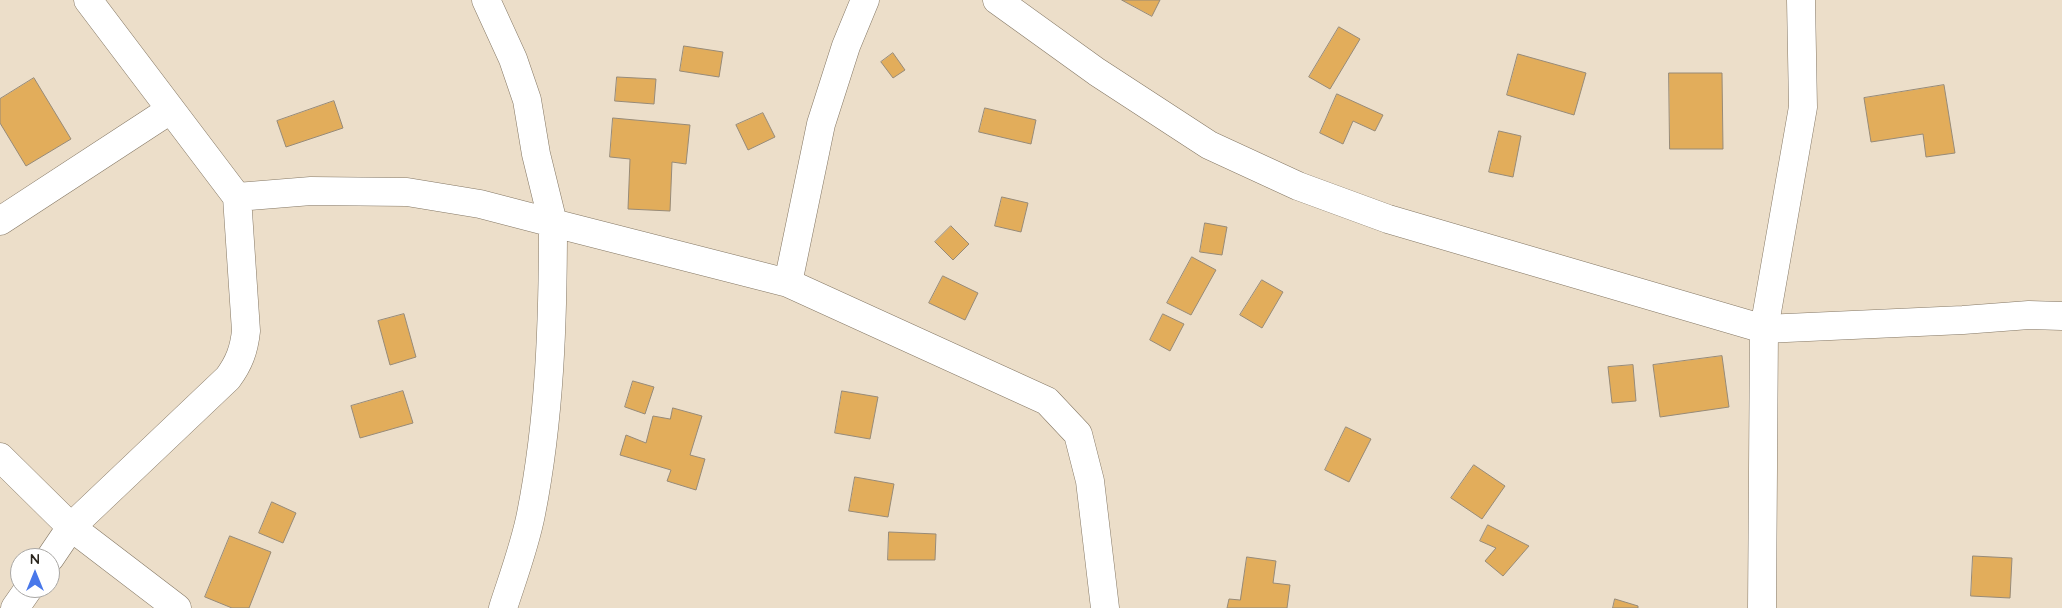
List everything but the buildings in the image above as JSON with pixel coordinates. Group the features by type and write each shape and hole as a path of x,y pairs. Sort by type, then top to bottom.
{"street":[{"path":"57,548 71,527 228,378 238,365 245,347 246,331 237,197 88,0"},
{"path":"486,0 514,59 527,100 536,154 553,223 552,325 544,434 531,515 503,608"},
{"path":"788,283 821,124 846,46 865,0"},
{"path":"997,0 1097,72 1210,145 1298,186 1388,219 1764,328 1963,320 2029,315 2062,316"},
{"path":"1762,608 1764,328 1802,107 1801,0"},
{"path":"0,221 170,110"},
{"path":"237,197 310,191 407,192 480,204 788,283 1047,401 1078,434 1090,482 1105,608"},
{"path":"0,457 71,527 177,608"}]}
